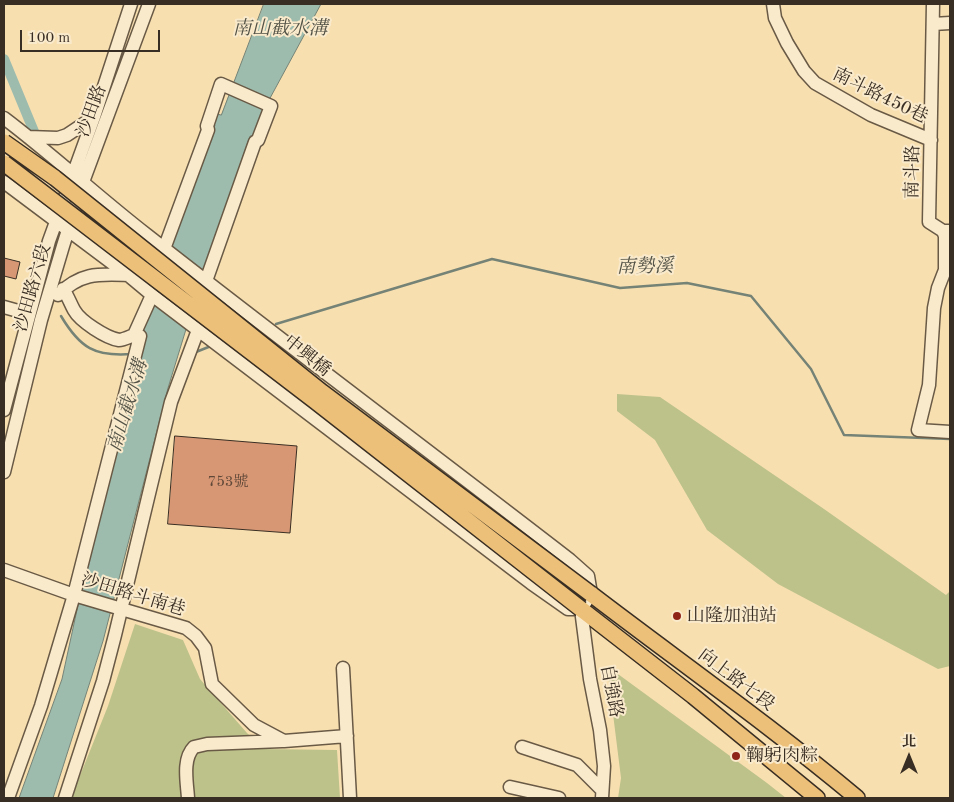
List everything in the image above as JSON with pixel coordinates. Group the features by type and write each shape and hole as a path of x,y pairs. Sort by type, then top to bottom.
{"main road":[{"name":"中興橋","path":"4,142 55,178 322,392 591,594"},
{"name":"中興橋","path":"4,163 323,407 581,609"},
{"name":"向上路七段","path":"591,594 746,709 857,798"},
{"path":"581,609 693,696 817,798"}],"street":[{"name":"沙田路","path":"68,230 94,117 131,4"},
{"name":"沙田路","path":"56,222 79,178 149,4"},
{"name":"南斗路450巷","path":"773,4 775,18 787,43 804,71 814,83 871,115 931,140"},
{"name":"南斗路","path":"934,4 929,222 946,231"},
{"path":"933,24 950,23"},
{"path":"164,249 208,130 207,126 221,84 271,106 258,140 255,142 206,281"},
{"path":"28,137 58,138 67,135 94,117"},
{"path":"4,118 10,125 79,178 164,249 570,560 588,576 591,594 581,609 568,610 531,583 4,182"},
{"name":"沙田路六段","path":"4,410 49,241 56,222"},
{"name":"沙田路六段","path":"4,472 45,307 68,230"},
{"path":"946,231 944,236 945,270 938,288 934,308 929,385 918,430 950,432"},
{"path":"45,307 63,289 85,276 96,274 128,275"},
{"path":"63,289 69,296 74,310 84,322 111,338 121,340 134,335 152,295"},
{"path":"4,307 29,314"},
{"path":"65,798 102,681 171,402 198,330"},
{"path":"8,798 41,706 74,595 140,336"},
{"name":"沙田路斗南巷","path":"4,570 121,610 186,628 196,636 205,648 212,684 254,725 284,741"},
{"name":"自強路","path":"581,609 590,679 600,730 604,766 602,794"},
{"path":"343,668 350,798"},
{"path":"188,798 186,763 194,747 208,744 347,736"},
{"path":"522,748 576,764 602,794"},
{"path":"510,787 559,798"}],"green space":[{"path":"617,394 660,397 946,595 950,591 950,666 938,669 778,584 707,530 655,440 617,411"},
{"path":"135,624 183,640 200,679 247,733 264,749 337,750 340,798 71,798 108,706"},
{"path":"607,666 786,798 618,798 621,778"}],"water":[{"name":"南山截水溝","path":"264,4 321,4 269,100 255,136 250,136 206,264 168,388 103,641 53,798 19,798 62,679 101,499 140,341 172,240 215,125 212,122 217,114 221,115"}],"building":[{"path":"4,258 20,262 16,279 4,276"},
{"path":"175,436 297,446 290,533 168,524"}],"waterway":[{"name":"南勢溪","path":"4,59 35,134"},
{"name":"南勢溪","path":"276,324 492,259 620,288 687,283 751,296 811,369 844,435 950,439"},
{"name":"南勢溪","path":"61,316 75,336 90,348 108,354 132,354"},
{"name":"南勢溪","path":"196,352 211,346"}],"place":[{"name":"山隆加油站","path":"677,616"},
{"name":"鞠躬肉粽","path":"736,756"}]}
